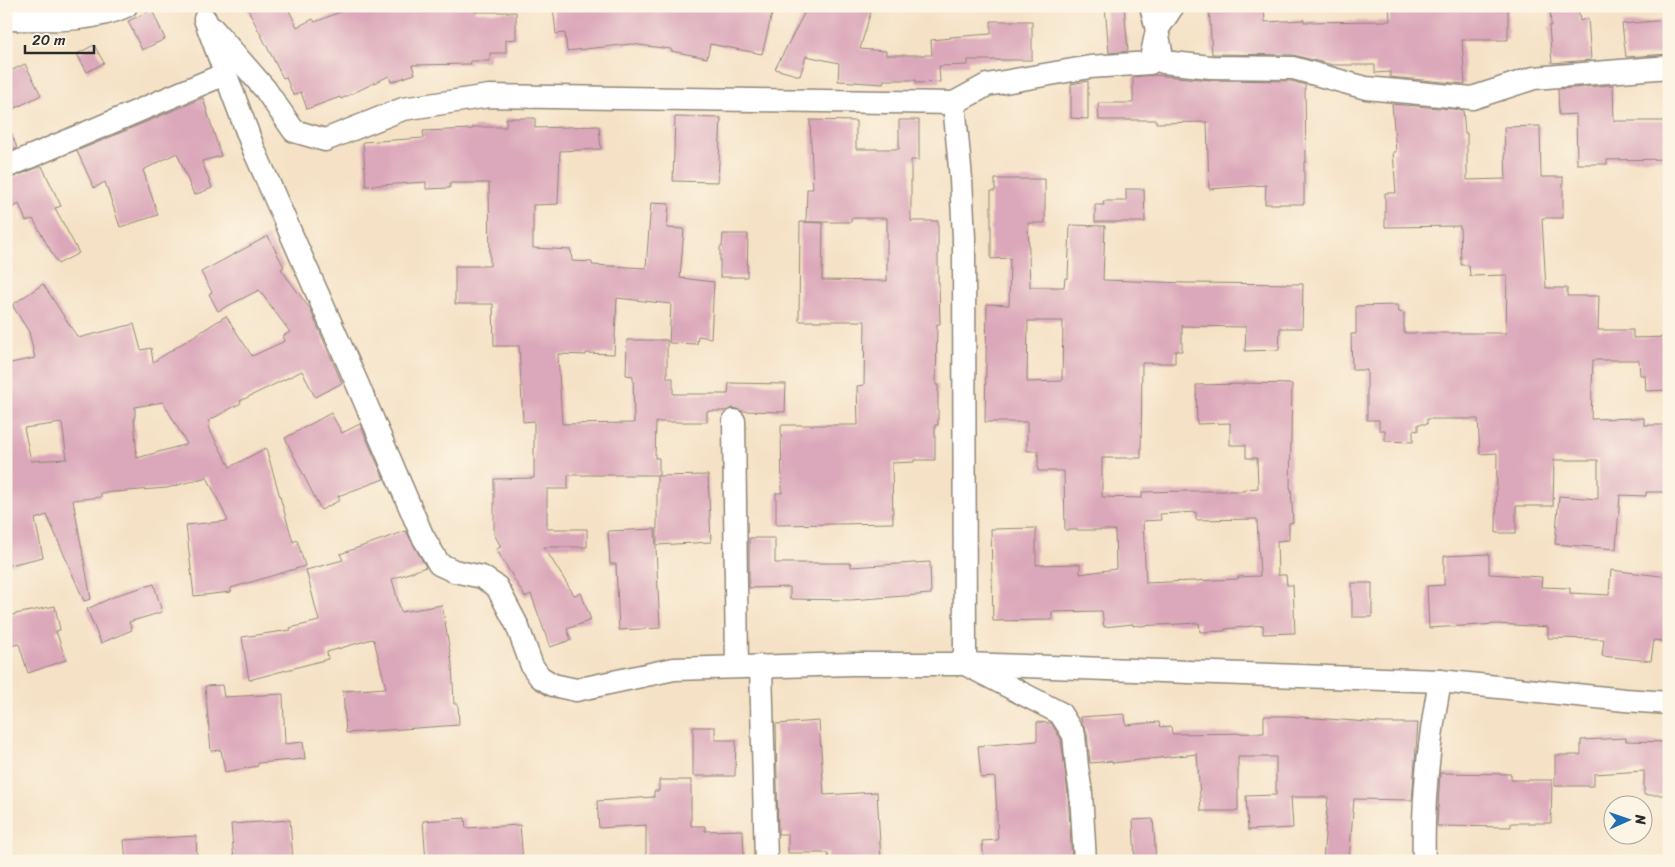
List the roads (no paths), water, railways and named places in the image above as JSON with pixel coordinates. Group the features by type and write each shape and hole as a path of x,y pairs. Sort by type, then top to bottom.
{"street":[{"path":"6,19 61,19 96,16 126,6"},
{"path":"1151,6 1164,62 1211,67 1293,68 1366,88 1472,98 1534,78 1669,67"},
{"path":"201,13 265,89 294,131 325,140 403,109 489,96 954,103 987,85 1090,67 1150,63 1157,30 1173,6"},
{"path":"201,13 254,150 357,382 422,535 439,564 454,571 482,577 497,587 517,626 532,666 540,677 553,685 576,690 674,668 965,664 1440,681 1669,703"},
{"path":"6,167 225,74"},
{"path":"954,103 962,179 964,238 965,664"},
{"path":"734,420 737,666"},
{"path":"965,664 1060,713 1074,735 1081,793 1085,861"},
{"path":"761,666 766,861"},
{"path":"1424,861 1428,760 1440,681"}]}
